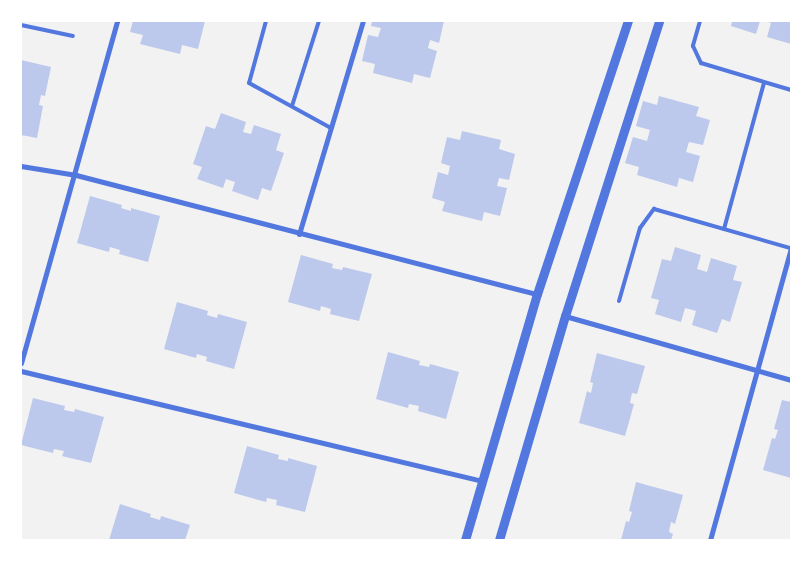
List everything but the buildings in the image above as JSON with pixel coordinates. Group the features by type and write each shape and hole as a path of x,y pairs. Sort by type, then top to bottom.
{"street":[{"path":"21,364 76,175 117,21"},
{"path":"299,234 363,21"},
{"path":"465,540 537,294 628,21"},
{"path":"499,540 565,316 659,21"},
{"path":"21,166 76,175 537,294"},
{"path":"710,540 791,248"},
{"path":"565,316 791,380"},
{"path":"21,371 483,481"}],"lane":[{"path":"266,21 249,83 331,128"},
{"path":"292,106 319,21"},
{"path":"700,21 693,46 701,63 791,90"},
{"path":"21,26 73,36"},
{"path":"724,229 764,83"},
{"path":"619,301 643,222 654,209 791,248"}]}
